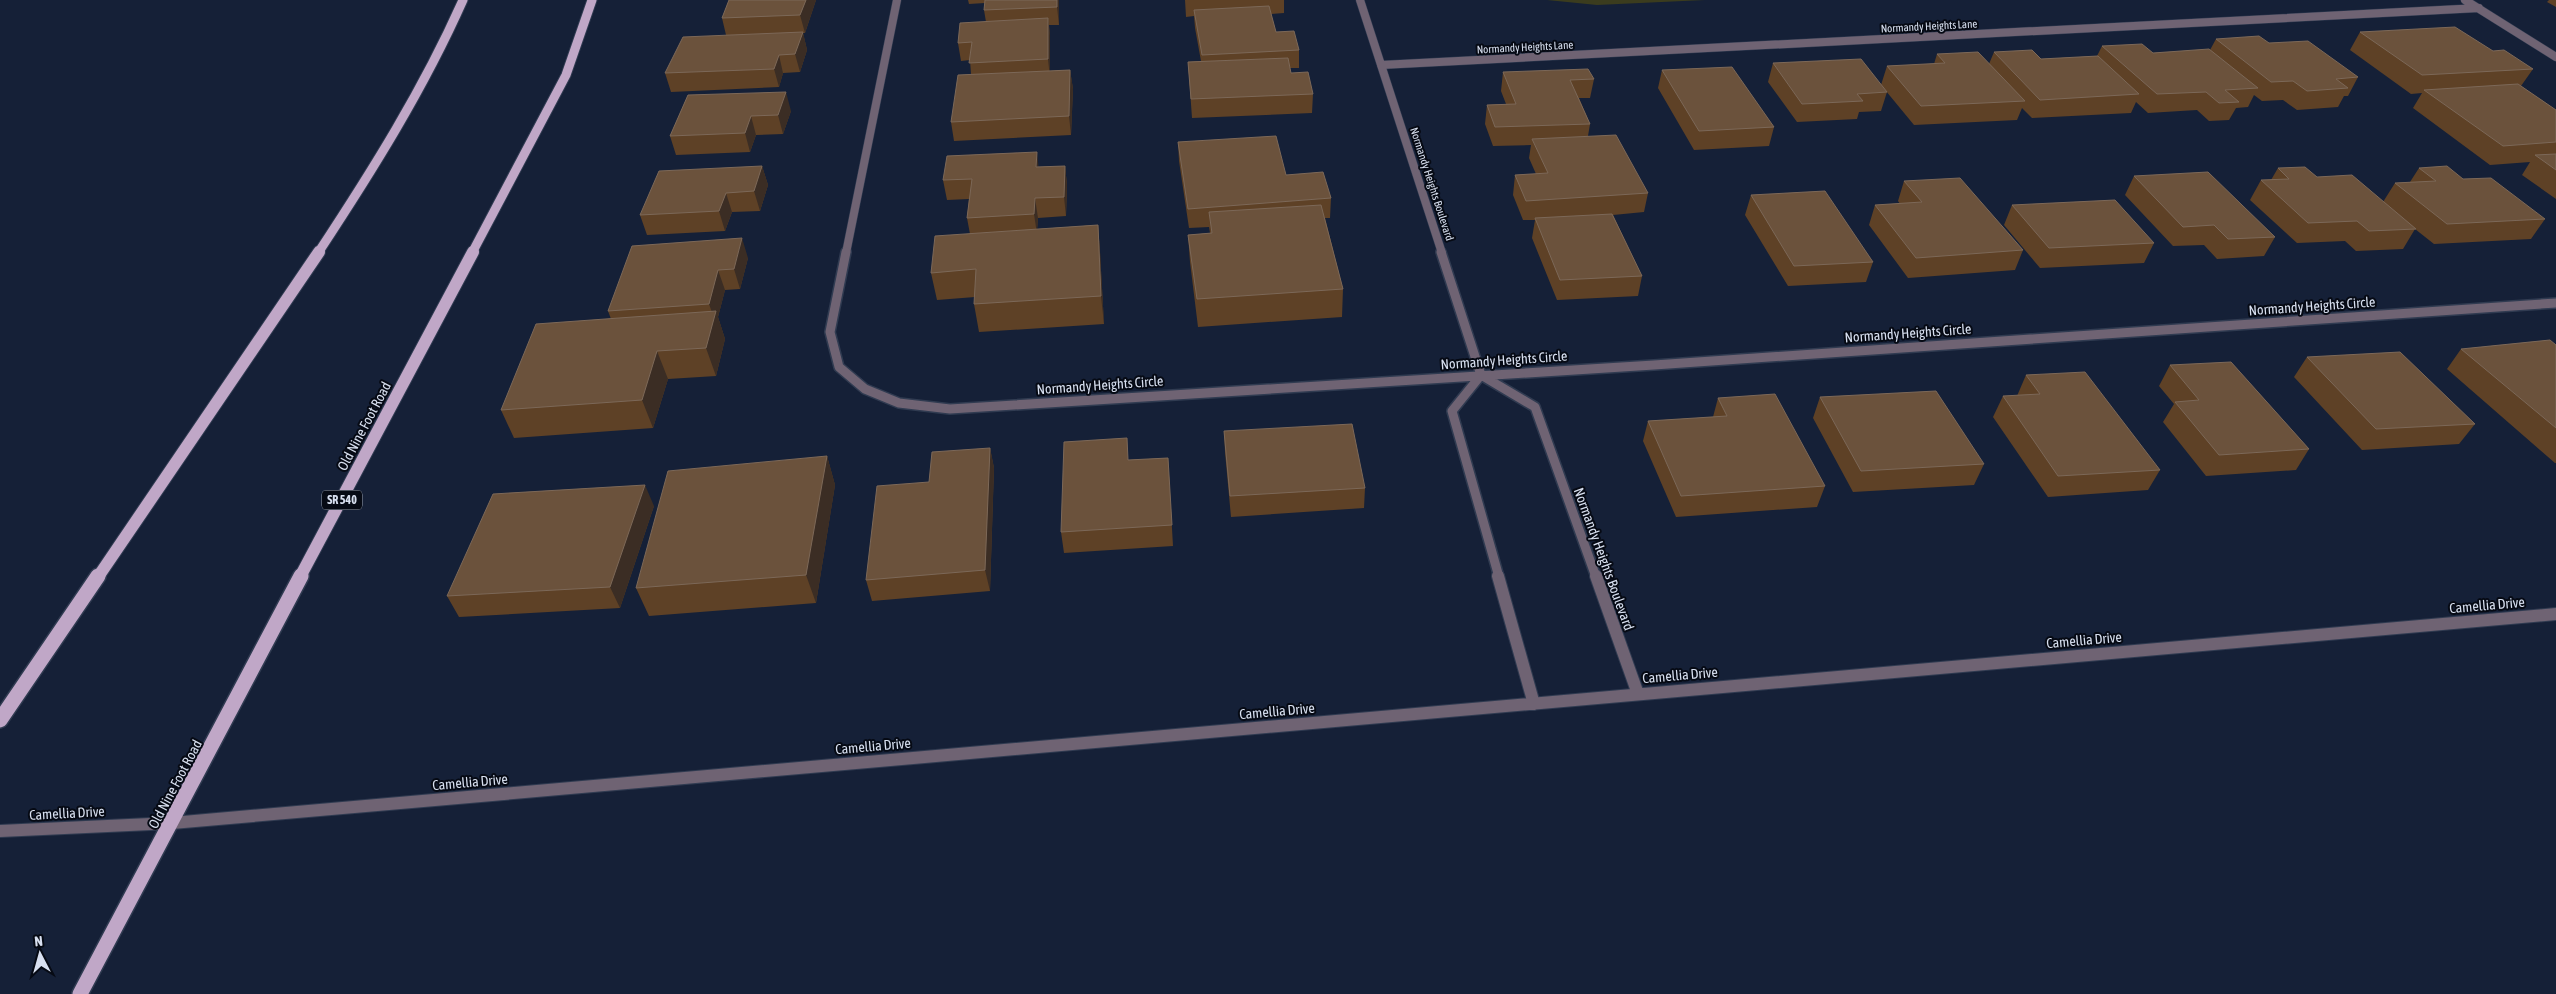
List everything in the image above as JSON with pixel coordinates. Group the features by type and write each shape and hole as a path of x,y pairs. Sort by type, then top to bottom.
{"main road":[{"path":"0,720 245,362 384,153 428,74 463,0"},
{"name":"Old Nine Foot Road","path":"80,994 566,74 592,0"}],"street":[{"name":"Normandy Heights Circle","path":"897,0 830,332 840,367 865,389 899,403 950,409 2556,303"},
{"name":"Normandy Heights Boulevard","path":"1360,0 1481,375 1535,407 1638,694"},
{"path":"2465,0 2556,57"},
{"name":"Normandy Heights Lane","path":"1381,65 2479,8"},
{"path":"1481,375 1452,411 1534,704"},
{"name":"Camellia Drive","path":"0,831 172,823 2556,614"}],"green space":[{"path":"1547,0 1705,0 1597,5"}],"building":[{"path":"729,0 806,0 800,15 722,18"},
{"path":"985,0 1057,0 1057,7 984,10"},
{"path":"1269,6 1276,32 1294,31 1299,50 1202,55 1194,10"},
{"path":"1048,18 1048,59 969,63 972,42 958,43 960,23"},
{"path":"2455,27 2493,51 2504,50 2533,69 2422,75 2360,32"},
{"path":"803,32 795,54 779,55 774,69 665,73 683,37"},
{"path":"2259,36 2269,43 2308,41 2358,77 2336,79 2348,88 2307,91 2293,81 2271,82 2216,39"},
{"path":"2142,44 2153,53 2209,49 2258,88 2225,90 2239,102 2219,103 2206,92 2157,94 2102,46"},
{"path":"2032,50 2041,59 2098,56 2139,94 2040,100 1994,52"},
{"path":"1978,52 2025,101 1921,106 1887,66 1945,63 1937,54"},
{"path":"1288,58 1291,73 1308,72 1313,94 1191,99 1188,62"},
{"path":"1861,59 1887,92 1857,94 1863,101 1802,104 1773,63"},
{"path":"1732,67 1774,127 1699,131 1662,70"},
{"path":"1588,69 1594,79 1570,80 1590,124 1495,127 1487,105 1516,104 1503,72"},
{"path":"1070,70 1069,116 951,122 958,75"},
{"path":"2518,84 2556,110 2556,142 2503,146 2424,90"},
{"path":"786,92 778,115 751,116 745,133 670,136 688,95"},
{"path":"1616,135 1648,193 1526,201 1515,175 1548,173 1532,139"},
{"path":"1276,136 1286,175 1323,172 1331,198 1188,209 1178,142"},
{"path":"1037,152 1036,167 1065,166 1064,197 1035,198 1034,214 967,218 972,179 943,180 947,156"},
{"path":"2556,154 2556,170 2535,155"},
{"path":"762,166 754,191 726,193 719,211 640,215 659,171"},
{"path":"2447,166 2463,179 2491,178 2545,219 2447,224 2395,183 2436,181 2419,168"},
{"path":"2305,167 2317,177 2352,175 2416,229 2369,231 2357,221 2308,223 2261,180 2289,179 2278,168"},
{"path":"2208,172 2275,237 2228,239 2214,225 2183,227 2134,176"},
{"path":"1960,178 2023,250 1916,258 1875,205 1922,202 1904,181"},
{"path":"1825,191 1873,262 1794,266 1751,195"},
{"path":"2115,200 2154,243 2049,248 2012,205"},
{"path":"1321,205 1343,289 1197,299 1188,235 1212,233 1209,212"},
{"path":"1612,214 1642,276 1560,280 1535,218"},
{"path":"1098,225 1101,296 974,304 976,269 931,273 935,236"},
{"path":"742,238 734,269 718,270 709,304 608,311 632,246"},
{"path":"716,311 706,348 657,351 642,400 501,410 536,324"},
{"path":"2550,340 2556,345 2556,428 2461,349"},
{"path":"2400,352 2475,424 2376,429 2307,357"},
{"path":"2231,362 2309,449 2219,455 2175,402 2199,400 2170,365"},
{"path":"2085,372 2160,470 2058,476 2003,396 2040,394 2026,375"},
{"path":"1936,391 1984,464 1861,471 1820,397"},
{"path":"1775,394 1825,486 1681,496 1648,421 1727,416 1718,398"},
{"path":"1352,424 1365,488 1230,496 1224,431"},
{"path":"1127,438 1128,460 1168,458 1172,525 1061,532 1064,442"},
{"path":"990,448 985,570 866,580 877,486 929,482 932,452"},
{"path":"827,456 806,575 636,588 668,471"},
{"path":"645,485 610,587 447,596 493,494"}]}
